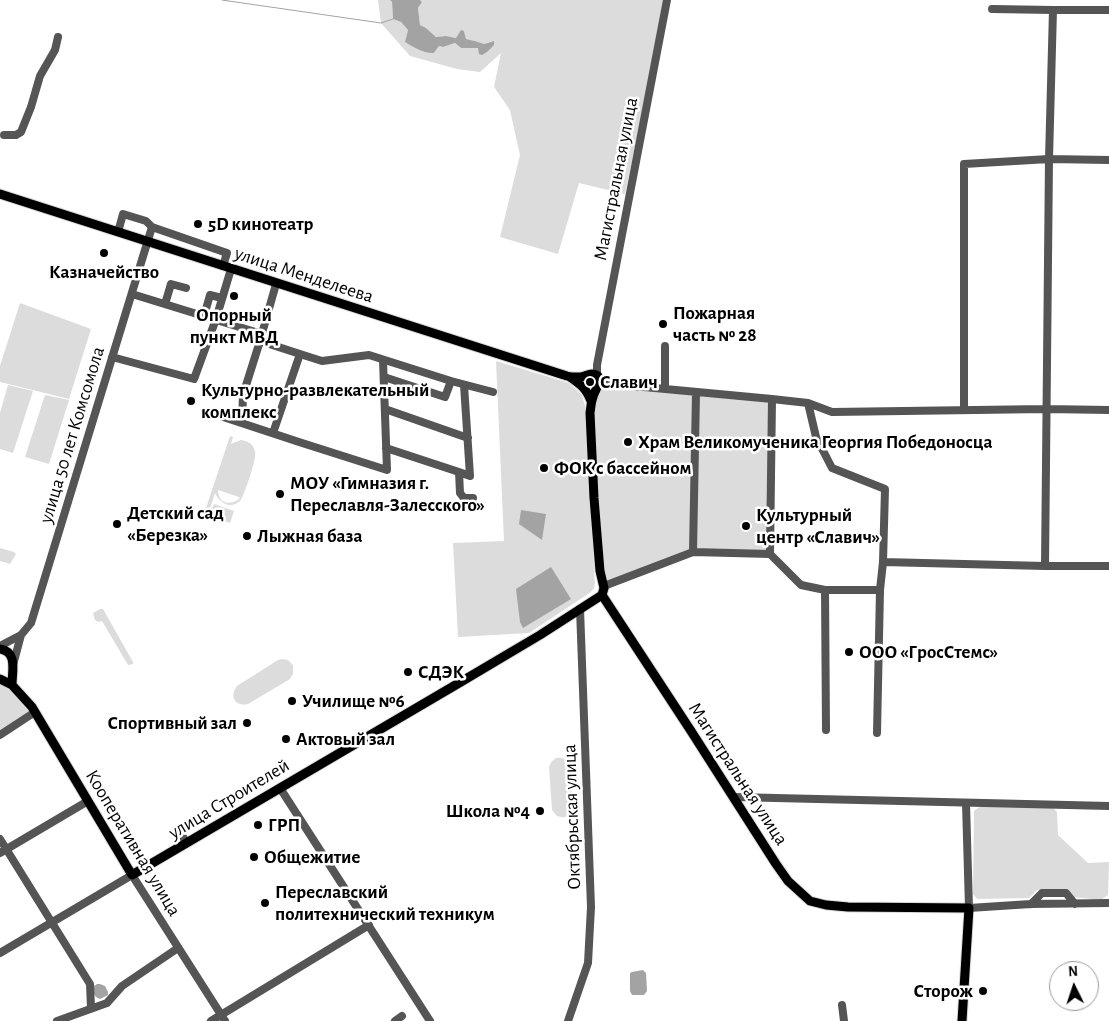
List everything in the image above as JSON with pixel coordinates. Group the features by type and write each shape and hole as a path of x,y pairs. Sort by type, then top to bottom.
{"main road":[{"name":"улица Менделеева","path":"0,194 570,377"},
{"path":"570,377 593,374 598,377 600,383 591,401"},
{"path":"586,375 583,380 584,388 591,401"},
{"path":"570,377 591,391 597,388"},
{"name":"Магистральная улица","path":"591,401 594,498 603,590 788,881 810,900 826,905 848,907 969,908"},
{"name":"улица Строителей","path":"132,874 540,635 580,609 603,590"},
{"path":"0,648 11,655 13,661 12,685"},
{"path":"0,678 6,675 12,668"},
{"path":"0,678 12,685"},
{"name":"Кооперативная улица","path":"12,685 32,707 132,874"},
{"path":"962,1021 969,908"}],"street":[{"name":"Магистральная улица","path":"598,377 597,365 667,0"},
{"path":"992,9 1109,10"},
{"path":"1045,566 1052,10"},
{"path":"4,135 16,135 21,132 40,76 55,50 58,37"},
{"path":"964,410 964,164 1049,159 1109,160"},
{"path":"112,357 194,379 216,320 227,268 226,253 152,228 146,221 124,214 118,232"},
{"name":"улица 50 лет Комсомола","path":"12,668 21,635 31,623 152,228"},
{"path":"165,304 171,284 186,288"},
{"path":"242,422 243,395 276,284"},
{"path":"132,294 216,320 300,354 322,360 368,352 383,360 493,392"},
{"path":"204,316 210,294 222,298"},
{"path":"665,346 669,391"},
{"path":"273,433 300,354"},
{"path":"208,412 387,470 383,360"},
{"path":"586,375 597,365"},
{"path":"384,377 446,397 451,381"},
{"path":"598,377 602,382 612,384 808,403 832,412 1109,410"},
{"path":"597,388 602,385 612,384"},
{"path":"386,448 470,476 464,385"},
{"path":"693,552 696,393"},
{"path":"770,554 772,399"},
{"path":"808,403 816,437 832,468 885,489 883,562 880,590 877,733"},
{"path":"385,409 468,438"},
{"path":"459,472 460,494 464,498 473,498"},
{"path":"603,590 693,552 770,554 801,585 825,590 880,590"},
{"path":"883,562 1109,566"},
{"path":"825,590 826,730"},
{"name":"Октябрьская улица","path":"568,1021 588,963 591,907 580,609"},
{"path":"0,648 21,635"},
{"path":"0,735 35,712"},
{"path":"280,788 430,1021"},
{"path":"734,797 1109,806"},
{"path":"4,851 88,801"},
{"path":"966,803 969,908 1031,904 1109,904"},
{"path":"181,834 187,843"},
{"path":"0,839 4,851 52,922 90,984 91,1008"},
{"name":"улица Строителей","path":"0,953 132,874"},
{"name":"Кооперативная улица","path":"132,874 223,1018"},
{"path":"211,1021 223,1018 369,926"},
{"path":"57,1021 107,1003 122,986 178,948"},
{"path":"842,1006 844,1021"}],"shaded area":[{"path":"378,0 390,0 392,2 393,19 401,22 408,30 405,42 419,50 434,53 439,46 443,47 455,43 461,48 478,48 479,50 492,41 484,44 466,39 464,31 461,31 456,38 436,37 420,25 418,8 422,2 420,0 666,0 625,194 579,183 558,254 500,237 520,155 510,110 494,87 501,53 480,72 457,69 410,56 381,23"},
{"path":"390,0 420,0 422,2 418,8 420,25 436,37 456,38 461,30 464,31 466,39 484,44 494,41 494,45 482,55 479,54 478,48 461,48 455,43 443,47 439,46 434,53 419,50 405,42 408,30 401,22 393,19 392,2"},
{"path":"20,303 91,329 69,399 0,382 0,366"},
{"path":"496,361 569,383 582,395 585,406 595,584 591,592 529,633 458,637 453,543 504,541"},
{"path":"8,385 33,391 13,453 0,449 0,413"},
{"path":"612,385 772,399 770,554 693,552 604,585 592,403 601,388"},
{"path":"45,395 69,400 49,464 25,457"},
{"path":"230,436 233,437 231,444 241,440 248,442 253,447 255,456 250,477 240,501 232,505 225,504 219,499 215,493 206,521 202,520","holes":["218,490 239,497 236,501 225,502 220,498"]},
{"path":"214,504 234,511 230,523 209,516"},
{"path":"521,510 546,514 542,540 519,524"},
{"path":"0,548 16,554 10,564 0,561"},
{"path":"551,567 571,599 523,628 520,622 516,589"},
{"path":"103,609 133,664 128,665 102,621 98,622 95,620 93,613"},
{"path":"282,659 288,660 293,665 293,674 290,679 248,704 240,704 235,700 234,693 237,686"},
{"path":"0,681 11,686 33,712 0,733"},
{"path":"556,758 564,759 569,766 572,809 570,814 565,817 557,816 552,810 549,767"},
{"path":"981,806 1053,808 1057,812 1058,835 1088,863 1109,862 1108,895 1101,900 1073,897 1068,891 1037,890 1029,898 977,899 973,894 974,811"},
{"path":"643,970 646,973 647,991 644,995 632,995 630,991 630,973"},
{"path":"97,984 105,986 108,995 100,999 96,997 94,986"}],"waterway":[{"path":"222,0 381,23 393,19"}],"place":[{"name":"5D кинотеатр","path":"198,224"},
{"name":"Казначейство","path":"104,253"},
{"name":"Опорный пункт МВД","path":"234,296"},
{"name":"Пожарная часть № 28","path":"663,324"},
{"name":"Славич","path":"590,382"},
{"name":"Культурно-развлекательный комплекс","path":"191,401"},
{"name":"Храм Великомученика Георгия Победоносца","path":"628,442"},
{"name":"ФОК с бассейном","path":"544,468"},
{"name":"МОУ «Гимназия г. Переславля-Залесского»","path":"280,494"},
{"name":"Детский сад «Березка»","path":"117,524"},
{"name":"Культурный центр «Славич»","path":"746,526"},
{"name":"Лыжная база","path":"247,536"},
{"name":"ООО «ГросСтемс»","path":"849,652"},
{"name":"СДЭК","path":"408,672"},
{"name":"Училище №6","path":"292,701"},
{"name":"Спортивный зал","path":"247,723"},
{"name":"Актовый зал","path":"286,739"},
{"name":"Школа №4","path":"540,811"},
{"name":"ГРП","path":"258,825"},
{"name":"Общежитие","path":"254,857"},
{"name":"Переславский политехнический техникум","path":"265,903"},
{"name":"Сторож","path":"983,991"}]}
